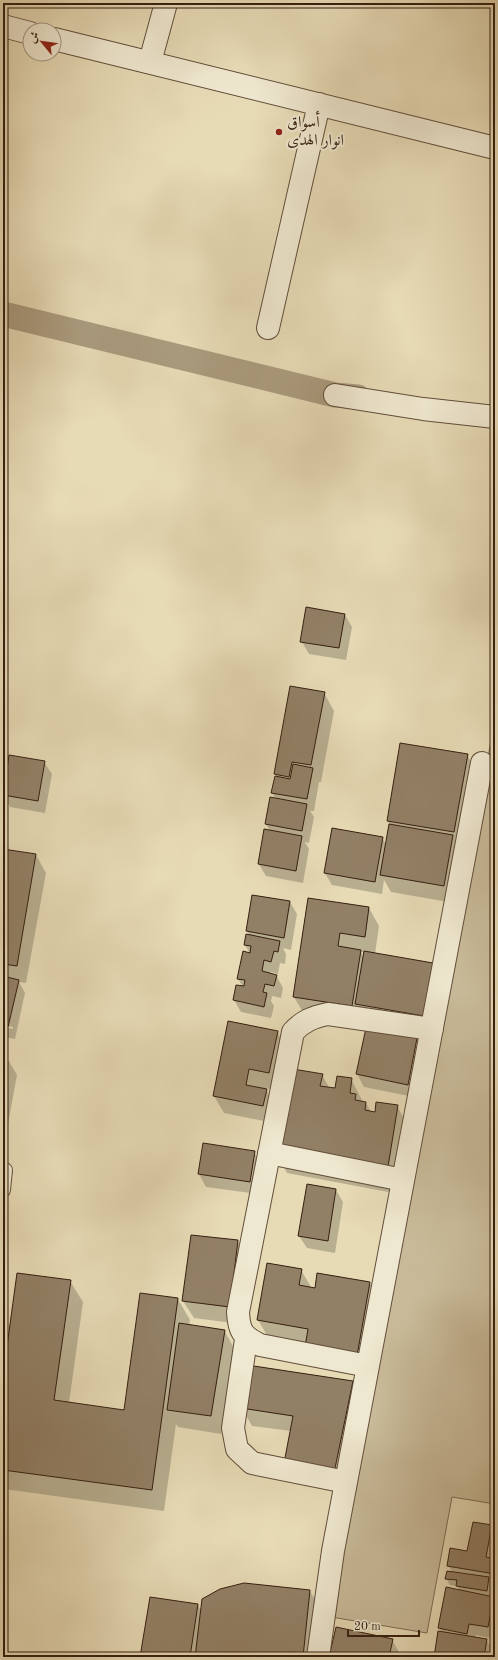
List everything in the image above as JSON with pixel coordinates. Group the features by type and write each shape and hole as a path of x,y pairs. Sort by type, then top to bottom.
{"street":[{"path":"150,62 166,3"},
{"path":"3,26 22,31"},
{"path":"62,41 320,104 494,143"},
{"path":"268,328 320,104"},
{"path":"335,395 423,409 495,417"},
{"path":"318,1657 333,1551 482,763"},
{"path":"368,1366 260,1345 246,1339 239,1327 238,1312 293,1032 300,1024 313,1017 328,1014 432,1029"},
{"path":"269,1153 403,1180"},
{"path":"246,1339 233,1428 237,1449 252,1463 346,1482"}],"lane":[{"path":"3,1190 5,1170"}],"shaded area":[{"path":"495,715 495,1504 452,1497 427,1633 331,1617 458,943"}],"building":[{"path":"306,607 345,614 339,648 300,642"},
{"path":"290,686 325,692 311,765 292,762 289,777 274,774"},
{"path":"400,743 468,754 454,832 387,821"},
{"path":"9,755 45,761 38,801 3,795"},
{"path":"293,764 313,768 307,799 271,793 275,776 290,779"},
{"path":"270,797 307,804 302,831 265,824"},
{"path":"389,824 453,835 444,886 380,875"},
{"path":"332,828 383,837 375,882 324,873"},
{"path":"264,829 302,836 296,871 258,864"},
{"path":"3,849 36,854 17,966 3,964"},
{"path":"252,895 290,901 284,938 246,931"},
{"path":"308,898 369,907 365,937 340,933 338,946 361,950 352,1006 293,997"},
{"path":"246,934 280,941 278,952 274,951 271,962 264,960 262,971 277,975 274,986 265,984 263,992 267,993 264,1007 233,1000 236,985 244,986 245,980 237,979 243,951 250,953 251,946 244,945"},
{"path":"364,951 433,963 424,1016 355,1004"},
{"path":"3,976 19,980 8,1027 3,1026"},
{"path":"228,1021 278,1031 269,1073 249,1069 246,1085 267,1089 263,1106 213,1096"},
{"path":"366,1028 417,1038 408,1085 356,1074"},
{"path":"3,1056 7,1057 3,1080"},
{"path":"293,1069 323,1074 320,1086 335,1088 337,1076 352,1078 350,1093 356,1094 355,1100 366,1102 365,1110 375,1112 376,1102 398,1105 387,1173 274,1151"},
{"path":"203,1143 255,1151 250,1182 198,1174"},
{"path":"307,1184 336,1189 328,1241 298,1236"},
{"path":"191,1235 238,1240 230,1307 182,1301"},
{"path":"267,1263 302,1269 299,1285 315,1288 317,1273 370,1282 357,1356 305,1347 308,1329 257,1320"},
{"path":"17,1273 71,1280 54,1400 124,1410 140,1293 178,1298 152,1490 3,1470 3,1376"},
{"path":"179,1323 225,1330 211,1416 167,1410"},
{"path":"247,1365 353,1381 334,1473 284,1463 293,1416 241,1408"},
{"path":"473,1522 492,1525 486,1557 495,1559 495,1574 447,1566 450,1548 467,1551"},
{"path":"447,1571 489,1577 487,1591 456,1586 457,1580 445,1579"},
{"path":"244,1583 310,1590 303,1657 195,1657 202,1599 220,1589"},
{"path":"446,1587 494,1597 488,1627 469,1624 467,1634 438,1628"},
{"path":"150,1597 198,1604 190,1657 140,1657"},
{"path":"336,1627 393,1639 389,1657 329,1657"},
{"path":"438,1631 487,1639 484,1657 434,1657"}],"waterway":[{"path":"3,314 335,395 358,397"}],"place":[{"name":"أسواق انوار الهدى","path":"279,132"}]}
